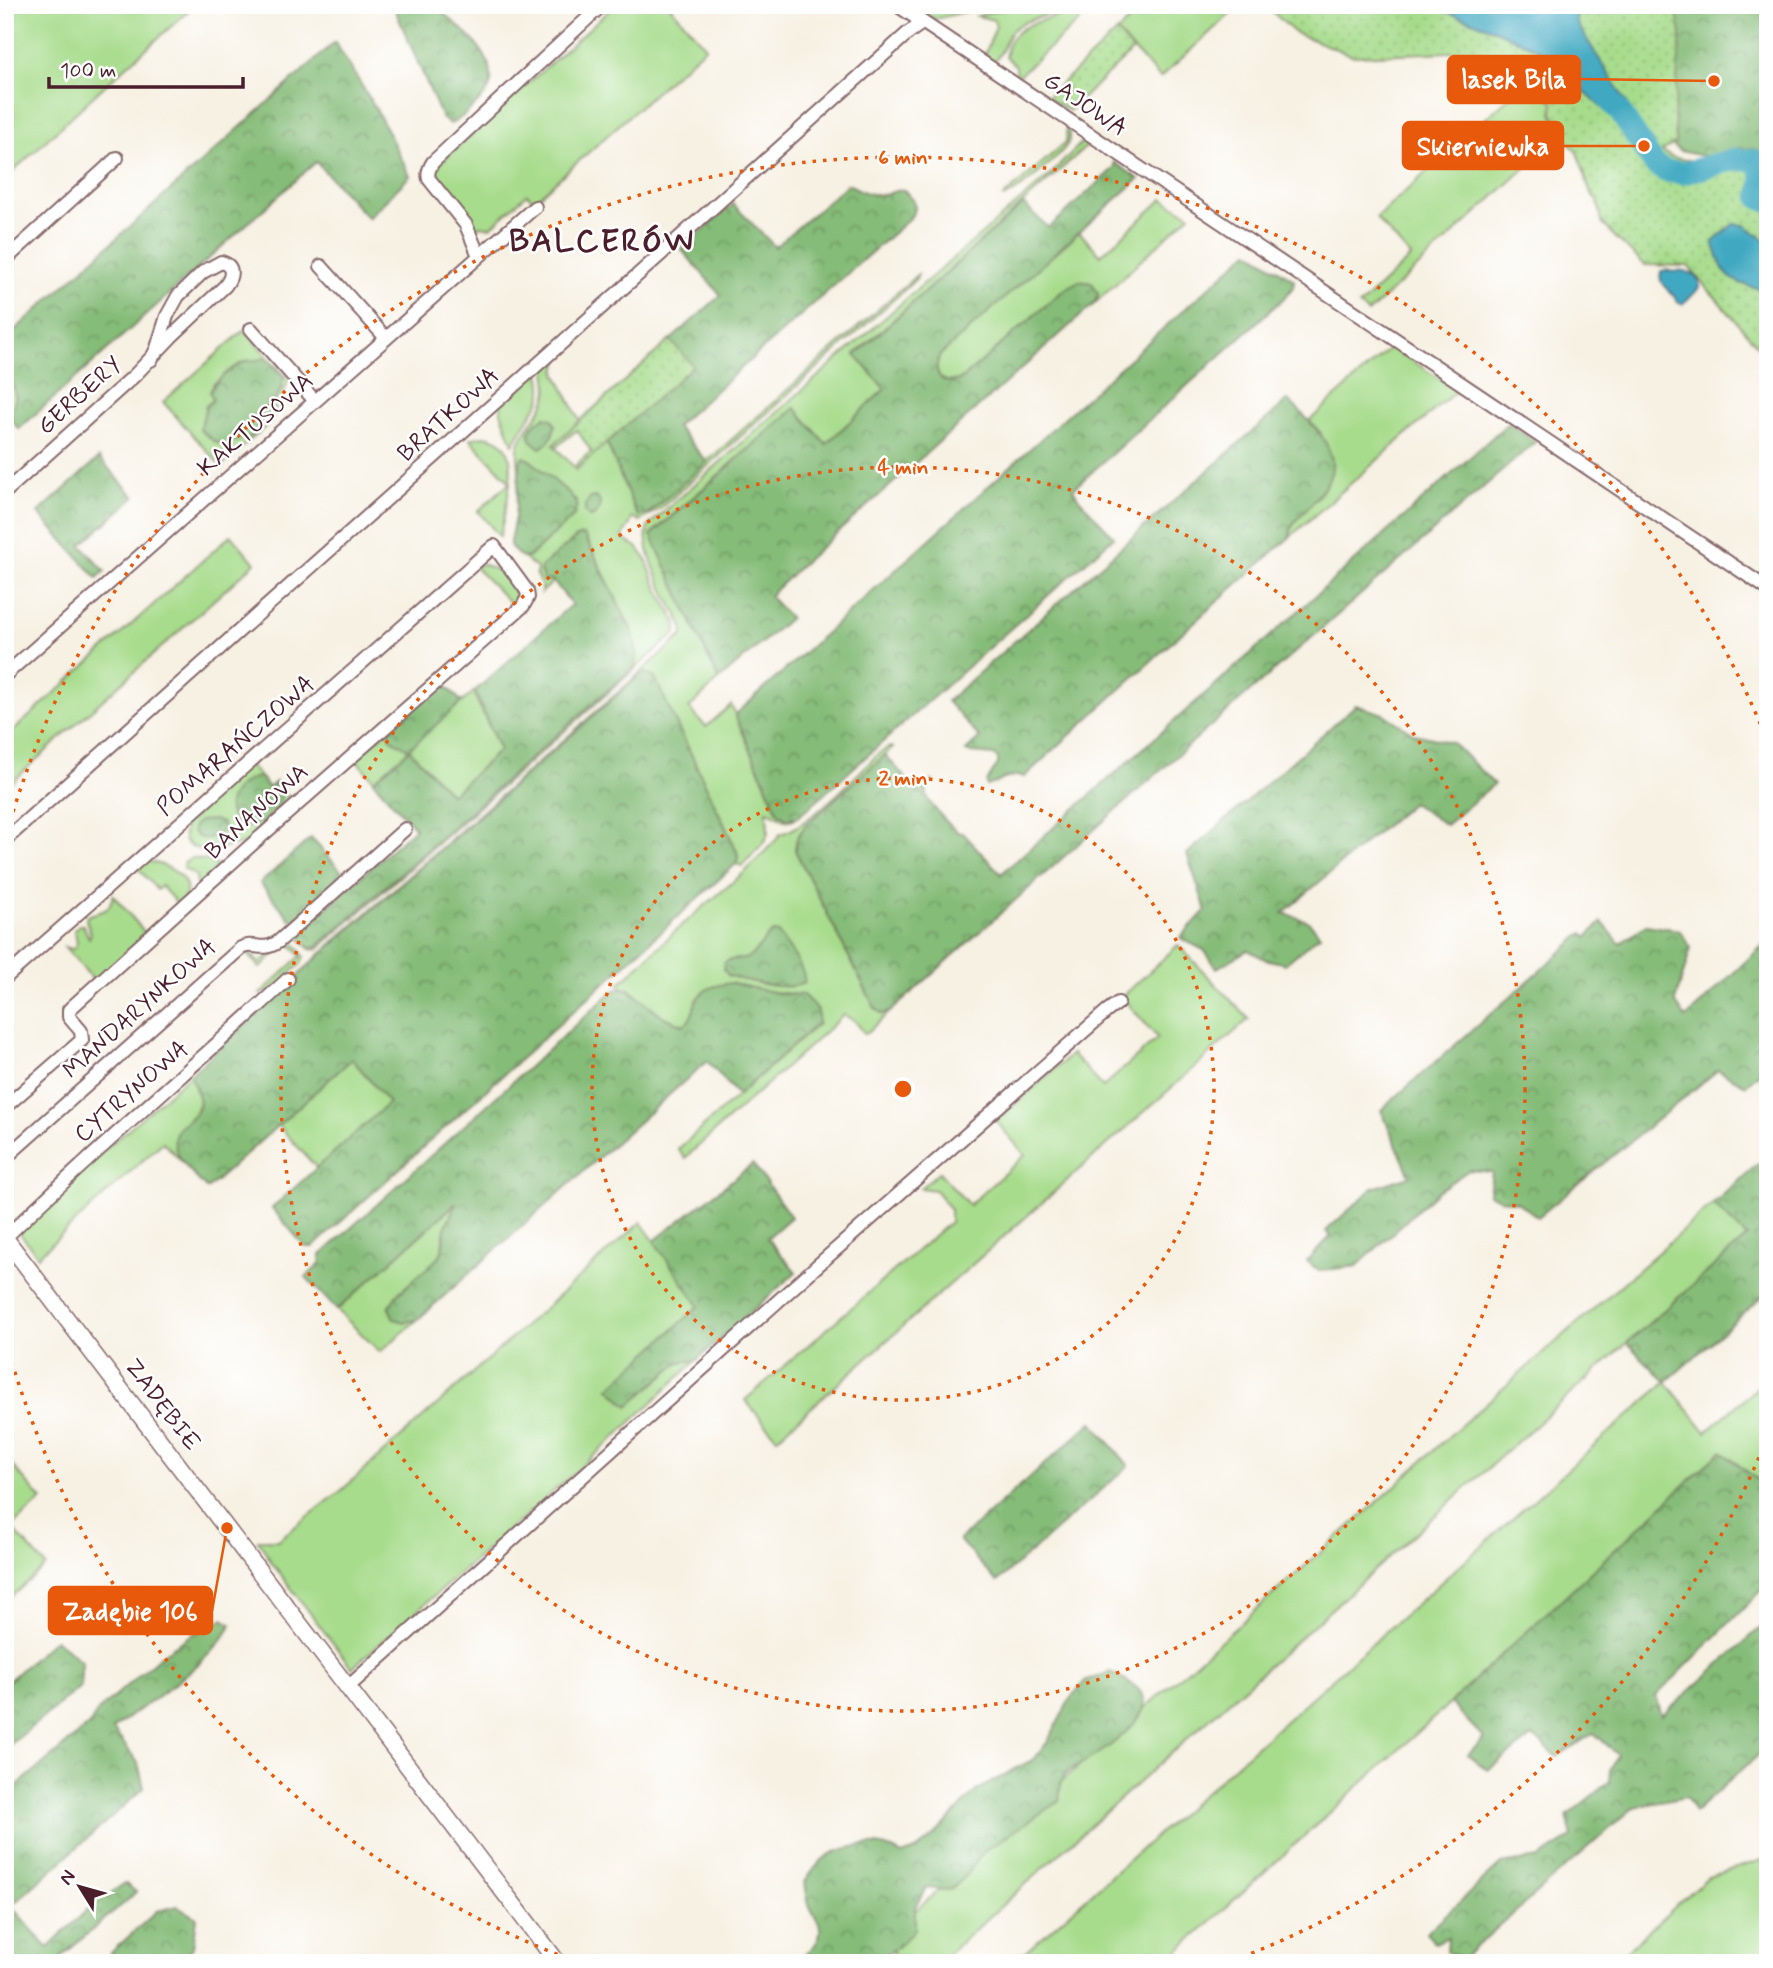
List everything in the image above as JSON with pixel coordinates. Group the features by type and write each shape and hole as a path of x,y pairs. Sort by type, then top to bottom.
{"street":[{"path":"479,256 466,225 429,179 429,169 433,162 602,5"},
{"name":"GAJOWA","path":"897,5 1768,589"},
{"name":"BRATKOWA","path":"5,840 240,633 742,180 922,23"},
{"path":"5,260 117,158"},
{"name":"KAKTUSOWA","path":"5,675 535,207"},
{"name":"GERBERY","path":"5,492 152,357 167,331 176,300 190,283 218,263 225,263 230,267 232,276 225,286 167,331"},
{"path":"321,266 386,338"},
{"path":"251,329 315,401"},
{"name":"POMARAŃCZOWA","path":"5,978 494,546"},
{"name":"BANANOWA","path":"5,1107 82,1040 82,1031 69,1017 72,1007 249,846 523,606 528,597 527,590 494,546"},
{"name":"MANDARYNKOWA","path":"5,1158 241,948 248,945 266,948 278,942 405,829"},
{"name":"CYTRYNOWA","path":"5,1238 288,979"},
{"path":"347,1688 817,1266 1118,1003"},
{"name":"ZADĘBIE","path":"5,1238 558,1963"}],"green space":[{"path":"5,5 195,5 5,179"},
{"path":"393,5 434,5 472,39 487,60 491,71 489,88 464,116 450,124 442,118"},
{"path":"615,5 669,5 706,47 534,201 527,194 491,227 477,226 435,181 437,166"},
{"path":"913,5 1074,5 1016,27 997,59 992,62 984,57 996,26 994,20 977,16 1008,7 991,6 935,19"},
{"path":"1081,5 1097,5 1017,77 1016,66 1006,57 1013,37 1031,24 1076,10"},
{"path":"1147,5 1240,5 1160,78 1117,32"},
{"path":"1265,5 1675,5 1681,33 1674,115 1676,143 1662,151 1678,159 1698,160 1737,149 1748,149 1757,151 1768,159 1768,345 1762,351 1688,266 1645,265 1602,222 1598,201 1591,194 1578,154 1562,134 1552,113 1553,102 1531,80 1537,73 1516,79 1495,67 1487,57 1472,51 1354,56 1295,33"},
{"path":"1660,5 1768,5 1768,154 1752,149 1712,158 1680,151 1643,125"},
{"path":"1117,32 1133,50 1069,111 1047,97"},
{"path":"335,42 376,109 410,176 368,218 316,162 19,429 9,418 16,398 12,381 5,379 5,339"},
{"path":"1531,80 1553,102 1552,113 1562,134 1368,313 1359,306 1411,257 1376,218"},
{"path":"1066,130 1069,132 1069,142 1057,157 1027,183 1002,198 1066,142"},
{"path":"1083,141 1088,145 855,354 885,389 826,444 795,408 651,534 719,680 689,708 706,727 731,705 778,812 786,818 798,817 785,820 767,811 768,833 765,841 742,866 736,864 737,851 684,739 640,675 305,969 683,635 683,627 651,560 647,546 650,524 1049,176"},
{"path":"1114,162 1139,179 940,355 938,374 950,381 963,378 1062,291 1079,281 1092,283 1098,294 1094,304 769,596 790,618 719,680 651,535 795,408 826,444 885,389 855,355 1023,204 1049,228 1114,168"},
{"path":"848,184 876,195 904,190 914,201 915,209 910,218 676,426 707,462 649,513 637,515 607,443 638,414 619,386 721,295 681,249 733,204 775,247"},
{"path":"1163,199 1190,215 1094,304 1098,294 1092,283 1079,281 1062,291 963,378 950,381 941,378 937,369 940,355 1079,232 1101,255"},
{"path":"1249,251 1294,280 1293,287 1073,489 1114,537 798,817 786,818 778,812 735,715"},
{"path":"919,273 901,293 661,508 640,521 632,517 623,539 637,547 646,559 655,583 677,624 676,633 318,949 312,950 308,948 313,949 633,633 587,539 541,593 537,568 516,553 524,558 529,557 574,516 577,504 575,499 520,463 519,472 519,444 545,402 548,390 546,370 552,358 559,358 556,373 580,421 553,445 576,469 607,443 635,511 641,516 649,513"},
{"path":"244,330 289,380 271,422 221,466 163,402","holes":["257,361 283,387 262,425 240,439 232,440 204,414 206,406 213,400 213,384"]},
{"path":"670,340 693,366 576,470 576,465 591,451 577,430 556,447 553,445"},
{"path":"1391,347 1457,390 1290,537 1297,518 1323,490 1321,433 1309,421"},
{"path":"264,358 284,376 265,424 249,438 225,445 215,442 200,430 206,406 213,400 210,392 212,388 237,366 246,361"},
{"path":"537,372 542,383 541,399 513,444 501,412 501,404"},
{"path":"6,378 12,381 16,398 9,418 5,414"},
{"path":"1288,400 1321,435 1331,457 1332,468 1324,488 1293,524 1290,537 1024,777 1010,777 987,786 998,759 994,755 966,751 980,738 947,701"},
{"path":"545,417 552,419 555,425 550,439 540,448 531,440 530,431"},
{"path":"1508,423 1535,442 1198,737 890,1012 882,1014 875,1008 795,850 797,838 806,825 885,755 918,792 933,780 927,792 932,805 955,830 963,833 1001,874"},
{"path":"484,436 497,440 509,453 510,482 470,439"},
{"path":"524,457 570,494 577,505 574,516 529,557 524,558 510,546 510,541 520,463"},
{"path":"99,458 135,497 81,545 105,571 97,578 38,513"},
{"path":"510,482 507,503 500,537 478,511"},
{"path":"596,497 600,502 599,510 589,517 585,512 585,505 590,498"},
{"path":"231,535 255,563 5,788 5,738"},
{"path":"584,535 633,633 637,657 635,666 317,947 308,947 299,936 301,931 415,828 373,781 409,750 390,738 390,730 434,690 443,687 449,689 462,702 409,749 451,795 500,750 475,693 572,604 552,580 544,581 540,571 542,566 578,536"},
{"path":"483,564 502,573 509,580 516,598 515,608 474,566"},
{"path":"646,673 655,678 737,852 736,864 313,1247 305,1247 272,1208 389,1103 352,1059 207,1189 182,1161 175,1144 179,1128 193,1116 200,1103 190,1075 316,959 640,675"},
{"path":"442,682 462,702 477,689 476,699 500,750 451,795 409,750 374,780 355,759"},
{"path":"1356,705 1383,714 1415,734 1453,743 1494,784 1446,825 1412,803 1283,913 1308,921 1320,935 1285,964 1265,959 1248,950 1217,968 1204,950 1180,938 1206,910 1187,854"},
{"path":"893,748 806,825 797,838 795,850 856,971 882,1014 890,1012 865,1034 855,1021 844,1015 685,1158 678,1149 818,1024 818,1010 803,995 764,991 697,1000 690,1021 684,1025 664,1017 619,984 683,924 746,871 780,834 791,830 817,812 879,753"},
{"path":"249,764 269,788 276,782 294,804 250,841 218,849 195,848 187,844 184,836 186,824"},
{"path":"260,777 269,788 276,782 281,793 279,804 273,814 261,823 246,827 240,825 230,815 230,800 239,787 253,778"},
{"path":"214,820 222,823 224,829 220,833 211,838 197,836 193,827 199,821"},
{"path":"311,838 345,875 293,922 260,883"},
{"path":"192,858 209,861 216,865 217,869 197,887 196,876 183,868 183,864"},
{"path":"146,861 164,866 179,875 186,889 185,897 179,906 161,886 157,890 137,867"},
{"path":"113,895 147,935 95,982 65,947 75,947 77,942 74,930 79,925 83,925 89,938 91,934 87,916 107,909"},
{"path":"1602,922 1620,944 1646,925 1679,930 1691,948 1675,1002 1686,1018 1768,943 1768,1065 1746,1085 1718,1070 1538,1217 1517,1202 1489,1194 1492,1172 1469,1170 1438,1191 1357,1266 1319,1271 1307,1261 1331,1236 1326,1231 1373,1188 1410,1176 1381,1110 1583,933 1587,937"},
{"path":"773,932 778,933 795,957 804,983 778,986 729,976 723,969 724,963 751,956"},
{"path":"287,940 302,952 304,958 301,964 272,990 260,994 301,956 288,942 260,968 244,950 259,963"},
{"path":"1178,945 1249,1019 777,1438 745,1400 950,1222 950,1208 935,1190 920,1188 939,1172 969,1205 1025,1155 996,1121 1072,1054 1103,1087 1158,1038 1122,997"},
{"path":"731,983 782,994 803,995 818,1010 818,1023 738,1095 707,1061 417,1320 404,1322 394,1319 389,1308 396,1296 439,1257 445,1228 456,1203 337,1310 306,1277 320,1264 321,1255 612,992 620,988 628,989 664,1017 684,1025 690,1020 703,992"},
{"path":"352,1058 390,1103 317,1168 278,1125"},
{"path":"190,1075 197,1093 198,1105 193,1115 179,1128 178,1155 187,1167 163,1142 38,1256 18,1231 53,1195"},
{"path":"1768,1155 1768,1292 1666,1382 1627,1343 1747,1237 1713,1204"},
{"path":"753,1164 791,1217 767,1238 796,1272 697,1360 679,1362 628,1406 609,1388 699,1306 654,1241"},
{"path":"457,1202 443,1236 439,1258 396,1295 404,1322 417,1320 380,1352 337,1310"},
{"path":"1713,1204 1747,1237 938,1963 902,1963 882,1940"},
{"path":"641,1222 699,1306 628,1406 679,1362 697,1360 613,1439 352,1668 272,1563 258,1540 278,1540 342,1490"},
{"path":"1768,1378 1768,1488 1721,1452 1165,1963 1013,1963 1666,1382 1706,1432"},
{"path":"1092,1422 1129,1466 997,1582 959,1540"},
{"path":"1721,1451 1768,1488 1768,1587 1656,1696 1662,1716 1768,1621 1768,1746 1695,1812 1686,1797 1634,1807 1462,1959 1447,1952 1448,1937 1435,1943 1426,1933 1501,1864 1539,1858 1572,1837 1567,1816 1610,1781 1611,1770 1618,1755 1594,1733 1557,1757 1533,1736 1488,1770 1468,1755 1484,1738 1450,1703"},
{"path":"5,1457 42,1500 11,1527 46,1566 5,1602"},
{"path":"223,1619 231,1624 212,1651 179,1680 113,1729 138,1763 144,1788 11,1906 48,1948 87,1910 125,1883 136,1892 62,1956 62,1963 5,1963 5,1796 90,1724 98,1711 164,1653"},
{"path":"55,1639 82,1662 80,1687 5,1749 5,1684"},
{"path":"1110,1672 1130,1682 1142,1693 1144,1706 1141,1714 1117,1740 1064,1775 1059,1801 983,1852 954,1887 948,1890 926,1888 915,1907 915,1929 886,1954 861,1963 794,1963 813,1947 819,1936 819,1924 809,1904 805,1882 820,1862 837,1851 860,1846 885,1847 902,1855 916,1850 933,1837 977,1790 1034,1759 1047,1743 1070,1699 1084,1682"},
{"path":"1768,1858 1768,1963 1613,1963 1708,1877"},
{"path":"178,1906 197,1918 193,1947 179,1963 79,1963 103,1960 157,1911"}],"water":[{"path":"1428,5 1579,5 1576,19 1578,25 1628,105 1613,118 1537,49 1491,28"},
{"path":"1733,224 1745,225 1768,243 1768,287 1757,288 1738,282 1724,270 1713,242"},
{"path":"1661,271 1687,272 1698,279 1698,289 1683,304 1678,302 1661,281"}],"waterway":[{"path":"1601,90 1620,112 1655,165 1665,171 1684,173 1735,159 1758,161 1763,178 1760,198 1768,201"}],"place":[{"name":"lasek Bila","path":"1714,81"},
{"name":"Skierniewka","path":"1644,146"},
{"name":"Zadębie 106","path":"227,1528"}],"district":[{"name":"BALCERÓW","path":"602,242"}]}
